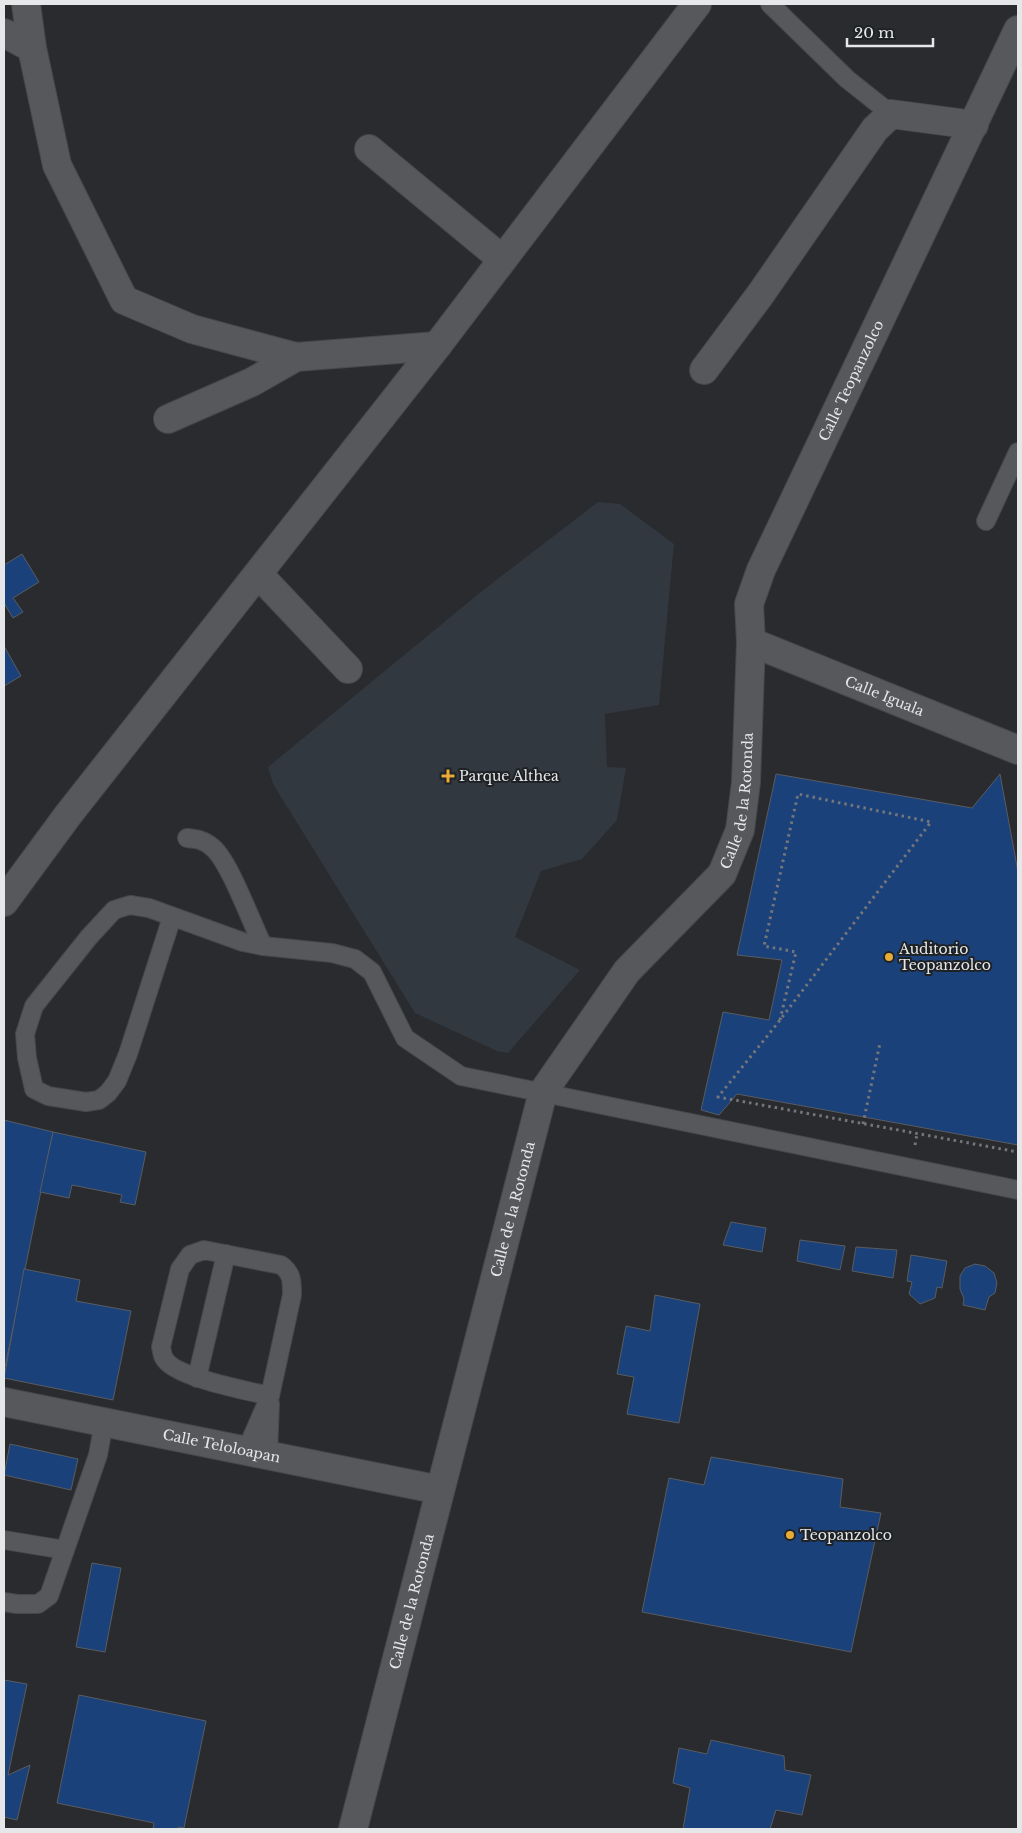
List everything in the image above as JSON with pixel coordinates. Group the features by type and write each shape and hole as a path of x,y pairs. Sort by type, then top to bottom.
{"street":[{"path":"26,4 32,48 57,165 124,300 192,329 296,356 437,346"},
{"path":"4,902 73,808 437,346 696,4"},
{"name":"Calle Teopanzolco","path":"751,642 749,604 761,570 1018,30"},
{"path":"4,33 32,48"},
{"path":"704,370 760,295 874,129 891,114 974,125"},
{"path":"369,149 502,259"},
{"path":"168,419 252,382 296,356"},
{"path":"259,574 348,669"},
{"name":"Calle Iguala","path":"751,642 1018,750"},
{"name":"Calle de la Rotonda","path":"353,1829 543,1092 628,971 722,874 740,830 746,782 751,642"},
{"name":"Calle Teloloapan","path":"4,1402 440,1490"}],"lane":[{"path":"770,4 847,79 891,114"},
{"path":"986,521 1018,452"},
{"path":"187,838 200,839 213,847 225,863 262,946"},
{"path":"172,917 128,1054 117,1082 99,1100 86,1102 48,1096 34,1089 27,1058 25,1034 34,1006 83,944 114,910 130,905 149,908 243,942 262,946 332,953 355,959 372,972 405,1038 461,1076 1018,1190"},
{"path":"257,1453 270,1396 292,1295 292,1281 288,1270 280,1265 204,1250 190,1255 180,1269 161,1347 164,1360 177,1370 197,1378 270,1396"},
{"path":"197,1378 226,1254"},
{"path":"4,1602 38,1604 49,1596 98,1455 104,1422"},
{"path":"4,1540 65,1550"}],"path":[{"path":"780,1020 796,952 764,946 798,794 931,822 780,1020 718,1097 1018,1152"},
{"path":"863,1124 880,1043"}],"shaded area":[{"name":"Parque Althea","path":"598,502 620,504 674,544 659,705 605,714 607,767 626,768 617,820 582,859 541,871 515,937 580,970 508,1053 497,1051 415,1013 273,784 268,767 482,591"}],"building":[{"path":"22,554 39,582 13,598 23,612 13,618 4,603 4,565"},
{"path":"4,646 21,676 4,686"},
{"name":"Auditorio Teopanzolco","path":"776,774 972,808 1000,774 1018,872 1018,1145 737,1094 719,1115 701,1110 723,1012 769,1020 782,960 737,955"},
{"path":"4,1120 53,1132 4,1372"},
{"path":"53,1132 146,1152 135,1205 120,1202 122,1195 72,1185 69,1198 40,1192"},
{"path":"731,1222 766,1228 762,1252 723,1245"},
{"path":"800,1240 845,1246 840,1270 797,1261"},
{"path":"856,1247 897,1250 893,1278 852,1271"},
{"path":"911,1255 947,1261 942,1288 937,1287 935,1298 920,1304 909,1294 912,1282 907,1281"},
{"path":"975,1264 985,1266 994,1273 997,1283 995,1293 989,1297 985,1310 963,1305 964,1299 960,1289 960,1276 965,1268"},
{"path":"24,1269 80,1280 76,1301 131,1311 113,1400 4,1378"},
{"path":"655,1295 700,1304 679,1423 627,1414 634,1377 617,1374 626,1326 650,1331"},
{"path":"10,1444 78,1459 71,1490 4,1475"},
{"path":"711,1457 843,1479 840,1507 881,1513 851,1652 642,1612 669,1478 704,1485"},
{"path":"92,1563 121,1568 105,1652 76,1647"},
{"path":"4,1680 27,1684 8,1775 30,1765 17,1820 4,1817"},
{"path":"79,1695 206,1721 184,1828 153,1829 154,1823 57,1803"},
{"path":"711,1740 784,1756 785,1770 811,1775 802,1815 776,1810 770,1829 683,1829 690,1788 673,1783 679,1748 707,1754"}],"place":[{"name":"Parque Althea","path":"448,776"},
{"name":"Auditorio Teopanzolco","path":"889,957"},
{"name":"Teopanzolco","path":"790,1535"}]}
